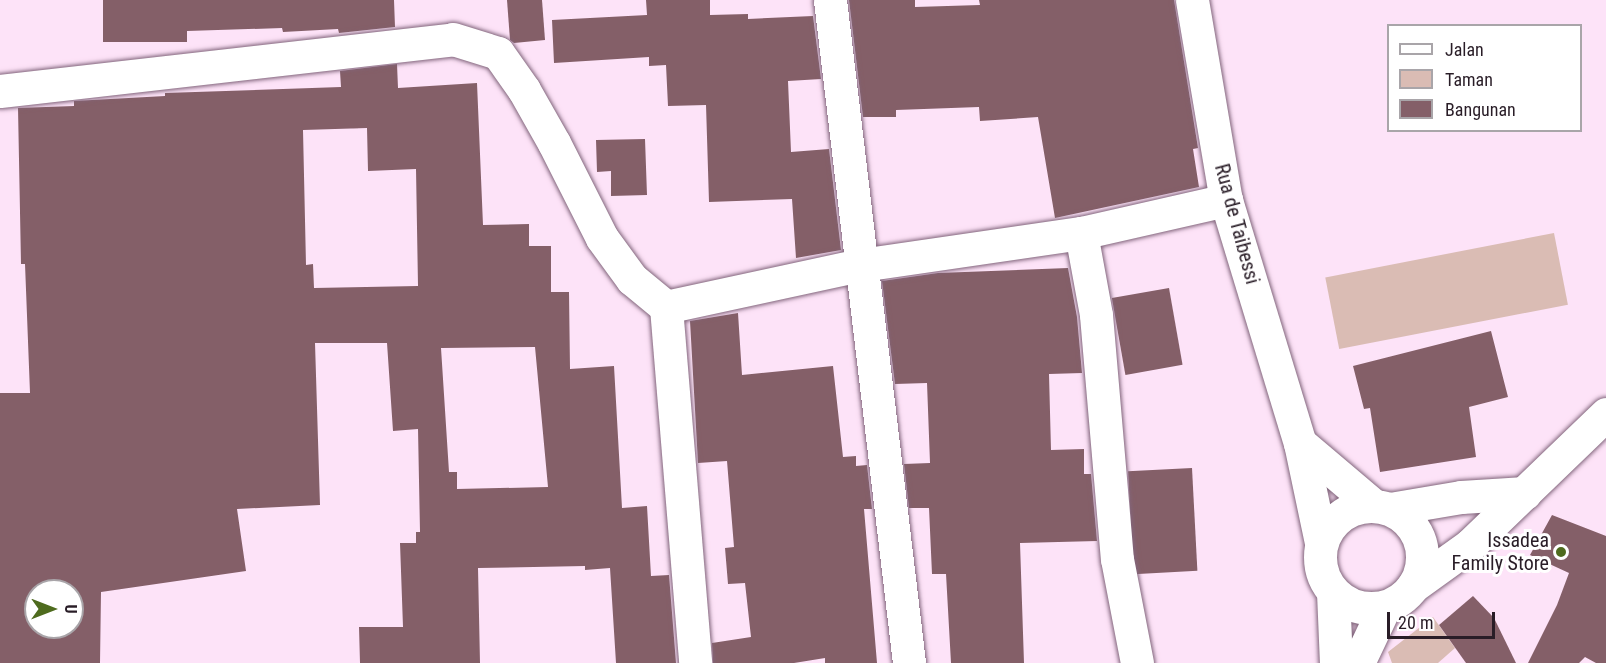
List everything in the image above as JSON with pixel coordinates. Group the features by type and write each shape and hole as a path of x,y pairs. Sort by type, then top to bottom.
{"street":[{"path":"830,0 909,663"},
{"name":"Rua de Taibessi","path":"1192,0 1226,200 1300,442 1321,543"},
{"path":"0,91 453,39 498,53 524,90 554,143 602,238 632,279 666,307 695,663"},
{"path":"666,307 861,265 1081,233 1226,200"},
{"path":"1081,233 1096,315 1117,559 1137,663"},
{"path":"1525,493 1461,497 1382,507 1357,507 1341,515 1329,527 1321,543 1319,559 1323,577 1333,592 1356,606 1383,608 1400,599 1413,586 1470,545 1525,493 1606,414"},
{"path":"1300,442 1382,507 1406,519 1416,534 1422,551 1421,569 1413,586"},
{"path":"1333,592 1336,663"},
{"path":"1358,663 1383,608"}],"green space":[{"path":"1554,233 1568,305 1339,349 1325,277"},
{"path":"1433,617 1455,648 1438,663 1392,663 1388,652"}],"building":[{"path":"103,0 394,0 395,27 339,33 338,29 283,32 282,28 187,31 187,42 103,42"},
{"path":"507,0 542,0 545,40 514,43 510,40"},
{"path":"646,0 710,0 710,15 748,14 748,19 813,16 821,79 788,81 791,152 829,149 841,250 796,258 792,199 709,202 706,105 668,106 666,65 649,66 649,57 554,63 552,20 647,15"},
{"path":"849,0 915,0 915,7 980,5 979,0 1174,0 1198,148 1193,149 1199,187 1055,218 1038,117 980,121 979,107 896,110 896,117 863,117"},
{"path":"397,64 398,88 477,83 483,225 529,224 529,246 551,246 551,292 569,292 570,369 614,366 622,508 647,506 651,576 669,575 676,663 616,663 610,568 585,570 585,566 478,568 480,663 360,663 359,627 403,627 400,543 416,543 416,532 420,532 418,429 393,431 387,343 315,343 320,505 237,509 246,571 101,592 100,663 0,663 0,393 30,393 25,264 21,264 18,108 74,106 74,101 165,96 165,93 341,87 340,71","holes":["367,128 368,171 416,169 418,286 314,288 313,264 306,265 303,130","535,347 548,487 457,489 457,472 449,472 441,348"]},
{"path":"645,139 647,195 611,196 611,171 597,172 596,140"},
{"path":"1068,268 1077,317 1082,373 1049,374 1051,450 1084,449 1084,474 1091,474 1097,541 1020,543 1024,663 951,663 946,574 932,574 929,508 909,508 904,464 930,463 927,383 895,384 882,281 938,273"},
{"path":"1169,288 1183,365 1125,375 1112,298"},
{"path":"738,313 742,375 833,366 843,457 856,456 856,466 867,465 872,509 864,509 877,663 825,663 825,658 794,663 713,663 712,643 751,637 745,583 728,584 725,548 734,547 727,461 698,463 690,321"},
{"path":"1491,331 1508,397 1469,407 1476,457 1380,472 1370,408 1364,409 1353,366"},
{"path":"1192,468 1197,571 1133,574 1128,471"},
{"path":"1552,515 1606,536 1606,663 1596,663 1585,657 1579,663 1528,663 1557,605 1569,573 1530,555"},
{"path":"1473,596 1494,618 1516,663 1466,663 1439,625"}],"place":[{"name":"Issadea Family Store","path":"1561,552"}]}
